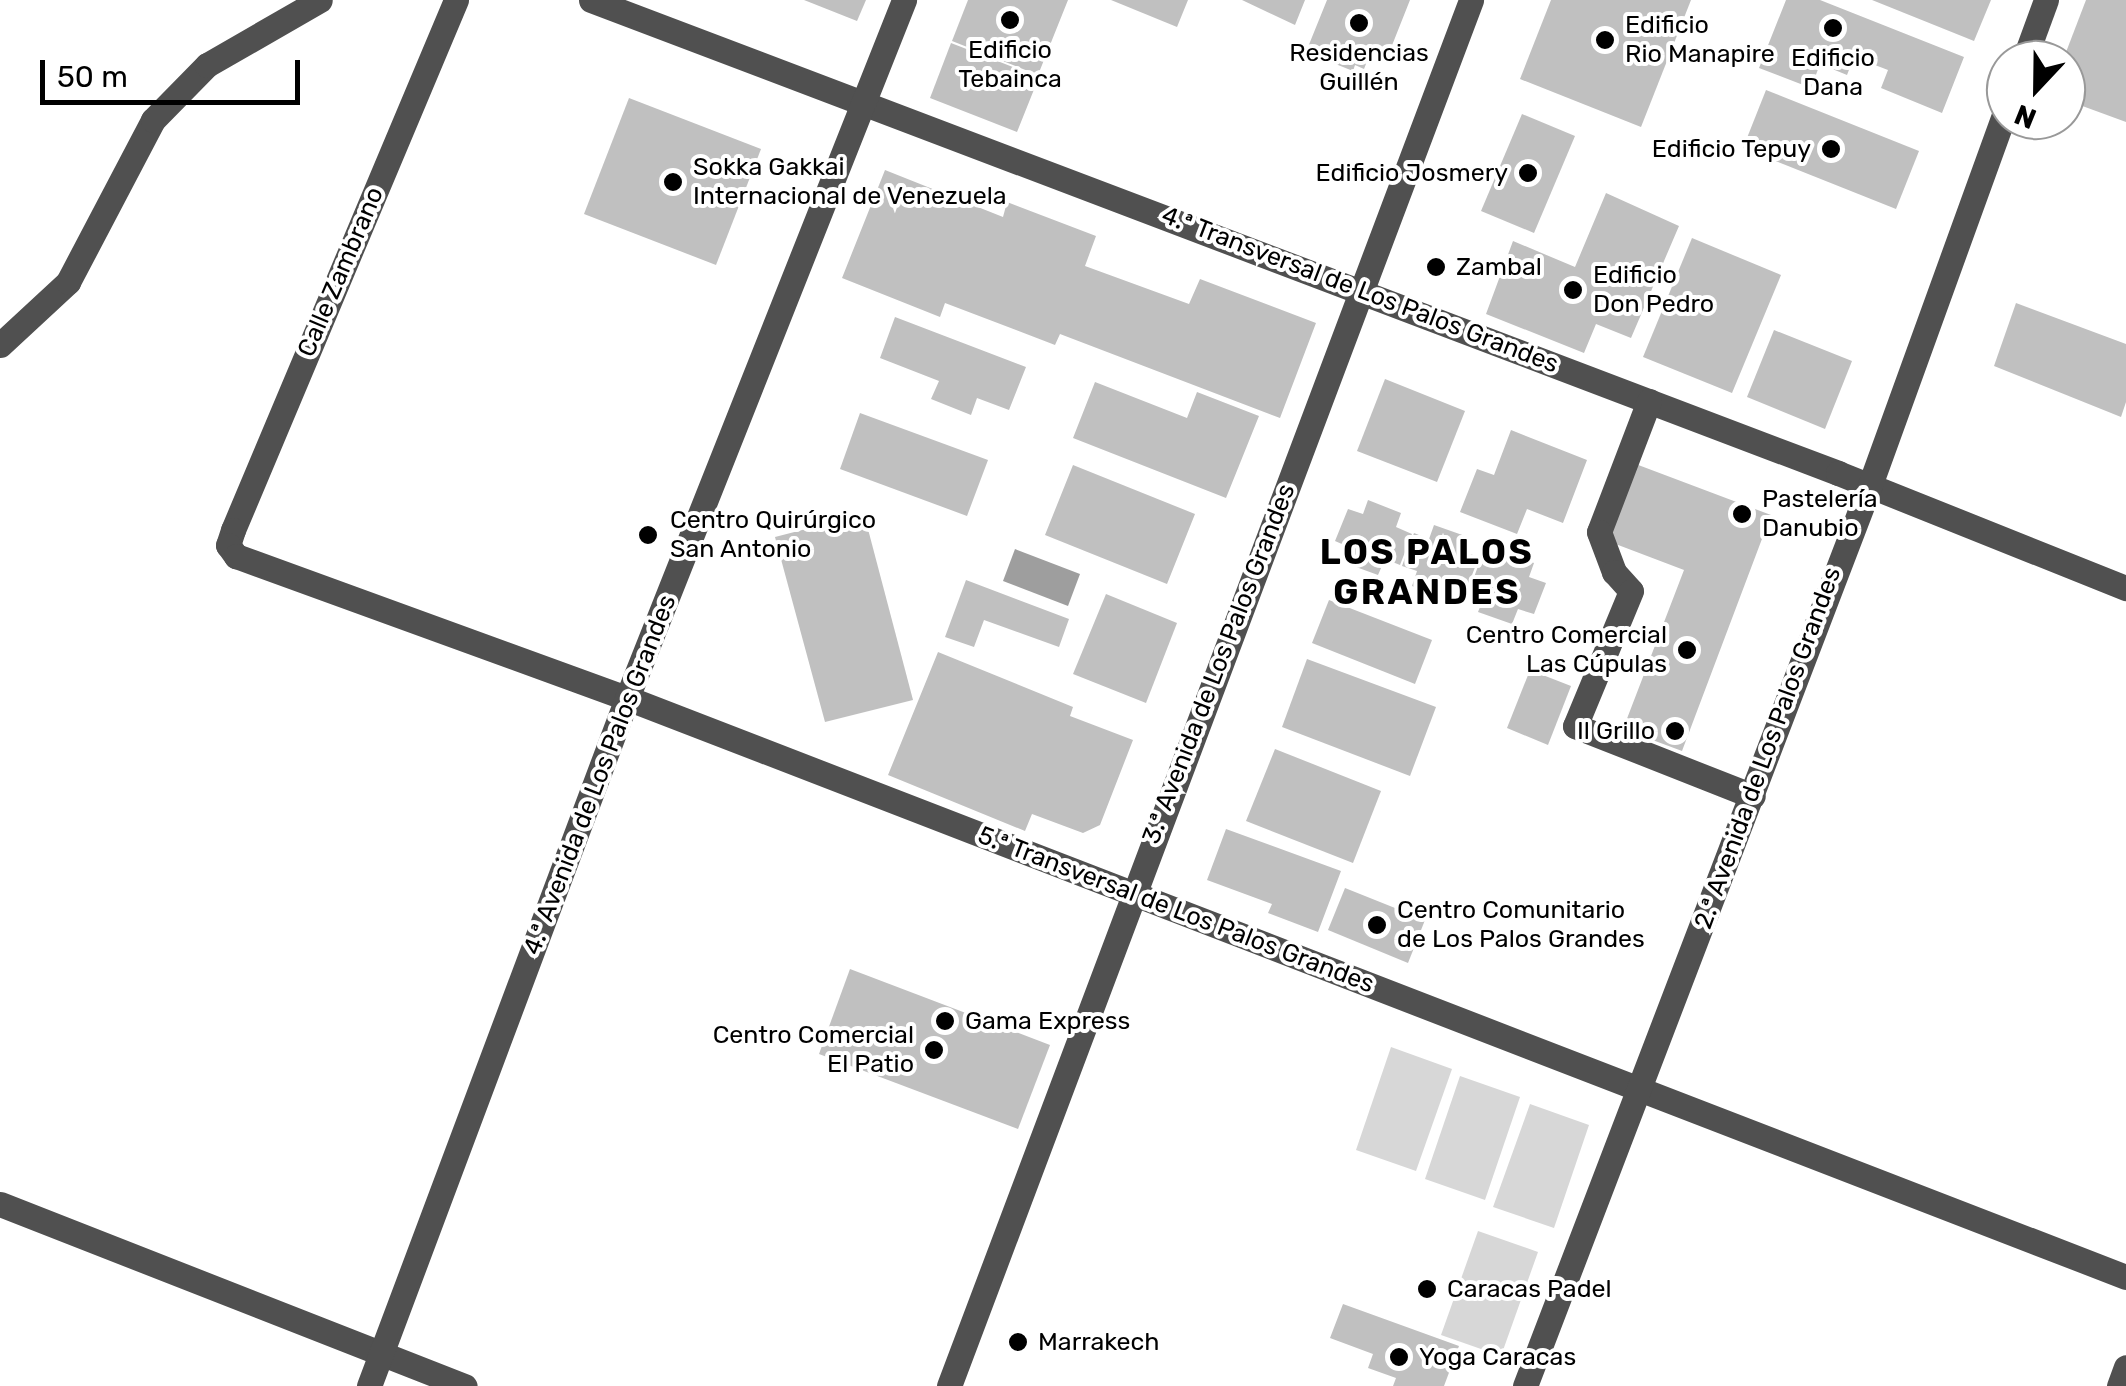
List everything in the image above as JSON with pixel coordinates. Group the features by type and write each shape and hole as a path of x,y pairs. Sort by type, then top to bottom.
{"street":[{"name":"Calle Zambrano","path":"228,544 456,0"},
{"name":"4.ª Transversal de Los Palos Grandes","path":"591,0 1649,400 2126,588"},
{"name":"4.ª Avenida de Los Palos Grandes","path":"369,1386 627,698 904,0"},
{"name":"3.ª Avenida de Los Palos Grandes","path":"948,1386 1471,0"},
{"path":"2031,40 2046,0"},
{"path":"0,345 68,282 152,120 208,65 306,3"},
{"name":"2.ª Avenida de Los Palos Grandes","path":"1525,1386 1870,485 1995,140"},
{"path":"1649,400 1599,532 1614,572 1631,591 1574,726 1752,796"},
{"name":"5.ª Transversal de Los Palos Grandes","path":"228,544 236,556 627,698 2126,1276"},
{"path":"0,1204 465,1386"},
{"path":"2119,1386 2126,1368"}],"shaded area":[{"path":"1015,549 1080,574 1068,606 1003,581"},
{"path":"1391,1047 1452,1069 1416,1171 1356,1150"},
{"path":"1460,1076 1520,1097 1485,1200 1425,1179"},
{"path":"1530,1104 1589,1125 1554,1228 1493,1207"},
{"path":"1478,1231 1538,1252 1501,1356 1441,1335"}],"building":[{"path":"804,0 866,0 857,21"},
{"name":"Edificio Tebainca","path":"968,0 1068,0 1038,75 952,41"},
{"path":"1111,0 1188,0 1177,27"},
{"name":"Residencias Guillén","path":"1242,0 1305,0 1295,25"},
{"name":"Residencias Guillén","path":"1327,0 1410,0 1389,53 1373,46 1364,69 1355,65 1353,71 1323,59 1325,54 1308,47"},
{"name":"Edificio Rio Manapire","path":"1551,0 1691,0 1641,127 1520,79"},
{"name":"Edificio Dana","path":"1786,0 1820,0 1964,57 1942,113 1881,88 1888,70 1854,57 1847,75 1820,64 1811,88 1759,68"},
{"path":"1872,0 1991,0 1974,41"},
{"path":"2086,0 2126,0 2126,122 2086,107 2086,40 2071,40"},
{"path":"951,43 1039,77 1017,132 930,98"},
{"name":"Edificio Tepuy","path":"1766,90 1919,151 1896,209 1743,148"},
{"name":"Sokka Gakkai Internacional de Venezuela","path":"629,98 761,149 716,265 584,214"},
{"name":"Edificio Josmery","path":"1522,114 1575,136 1534,233 1481,211"},
{"path":"885,170 1003,217 1007,202 1096,236 1085,266 1189,304 1200,279 1316,323 1280,418 1060,334 1055,345 945,303 940,317 842,278"},
{"name":"Edificio Don Pedro","path":"1606,193 1679,226 1631,338 1596,324 1584,353 1486,314 1513,241 1575,267"},
{"path":"1692,238 1781,275 1732,393 1643,357"},
{"path":"2016,303 2126,344 2126,402 2121,417 1994,366"},
{"path":"895,317 1026,367 1009,410 977,398 971,415 931,399 939,381 880,358"},
{"path":"1774,330 1852,361 1825,429 1747,397"},
{"path":"1385,379 1465,411 1437,482 1357,451"},
{"path":"1095,382 1187,418 1197,392 1259,416 1226,498 1073,438"},
{"path":"860,413 988,460 967,516 840,469"},
{"path":"1511,430 1587,460 1563,523 1527,509 1517,534 1460,512 1477,469 1494,475"},
{"name":"Centro Comercial Las Cúpulas","path":"1633,463 1771,515 1682,751 1623,729 1684,570 1605,540"},
{"path":"1073,465 1195,514 1167,584 1045,535"},
{"path":"1368,500 1401,513 1396,527 1412,534 1400,565 1385,559 1378,575 1345,563 1351,548 1335,541 1348,509 1363,514"},
{"path":"864,514 913,700 825,722 775,537"},
{"path":"1434,525 1468,537 1462,551 1479,557 1467,588 1452,583 1445,599 1412,586 1417,571 1402,566 1414,533 1429,539"},
{"path":"1502,550 1534,563 1529,577 1546,583 1534,614 1518,609 1512,624 1478,612 1484,597 1469,591 1481,558 1496,564"},
{"path":"966,580 1069,619 1059,647 984,620 974,647 945,637"},
{"path":"1106,594 1177,623 1146,703 1073,674"},
{"path":"1329,600 1432,640 1415,684 1312,643"},
{"path":"938,652 1073,707 1070,716 1133,740 1100,825 1083,833 1032,814 1025,831 888,775"},
{"path":"1307,659 1436,707 1410,776 1282,727"},
{"path":"1530,670 1571,686 1548,745 1507,728"},
{"path":"1275,749 1381,791 1353,863 1246,821"},
{"path":"1226,829 1341,871 1318,932 1268,913 1272,904 1207,880"},
{"name":"Centro Comunitario de Los Palos Grandes","path":"1345,888 1425,920 1408,963 1328,930"},
{"name":"Centro Comercial El Patio","path":"850,969 1050,1045 1018,1129 819,1054"},
{"path":"1343,1304 1459,1346 1444,1386 1393,1386 1396,1378 1368,1368 1373,1354 1330,1338"}],"place":[{"name":"Edificio Tebainca","path":"1010,20"},
{"name":"Residencias Guillén","path":"1359,23"},
{"name":"Edificio Dana","path":"1833,28"},
{"name":"Edificio Rio Manapire","path":"1605,40"},
{"name":"Edificio Tepuy","path":"1831,149"},
{"name":"Edificio Josmery","path":"1528,173"},
{"name":"Sokka Gakkai Internacional de Venezuela","path":"673,182"},
{"name":"Zambal","path":"1436,267"},
{"name":"Edificio Don Pedro","path":"1573,290"},
{"name":"Pastelería Danubio","path":"1742,514"},
{"name":"Centro Quirúrgico San Antonio","path":"648,535"},
{"name":"Centro Comercial Las Cúpulas","path":"1687,650"},
{"name":"Il Grillo","path":"1675,731"},
{"name":"Centro Comunitario de Los Palos Grandes","path":"1377,925"},
{"name":"Gama Express","path":"945,1021"},
{"name":"Centro Comercial El Patio","path":"934,1050"},
{"name":"Caracas Padel","path":"1427,1289"},
{"name":"Marrakech","path":"1018,1342"},
{"name":"Yoga Caracas","path":"1399,1357"}],"district":[{"name":"LOS PALOS GRANDES","path":"1427,572"}]}
